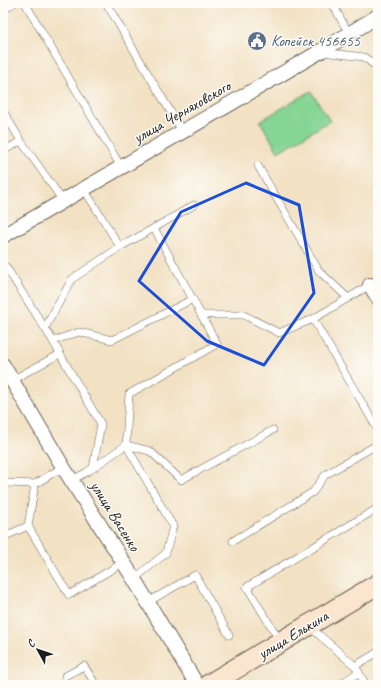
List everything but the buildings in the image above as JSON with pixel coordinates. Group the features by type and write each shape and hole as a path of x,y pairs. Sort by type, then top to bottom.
{"street":[{"name":"улица Черняховского","path":"3,236 182,131 321,52 378,16"},
{"path":"370,285 378,298"},
{"name":"улица Васенко","path":"3,365 63,467 124,562 197,685"},
{"name":"улица Елькина","path":"208,685 378,584"}],"lane":[{"path":"3,10 14,3"},
{"path":"25,3 122,167"},
{"path":"106,3 182,131"},
{"path":"332,3 349,34"},
{"path":"321,52 364,57 378,68"},
{"path":"3,111 21,141 63,201"},
{"path":"3,151 21,141"},
{"path":"258,166 320,271 348,298"},
{"path":"84,189 120,247"},
{"path":"45,328 72,279 120,247 194,205"},
{"path":"134,579 166,553 173,526 126,445 129,394 217,344 154,228"},
{"path":"6,267 53,341 101,424 93,468"},
{"path":"201,314 244,315 279,333 313,319 370,285"},
{"path":"53,341 79,332 112,340 193,299"},
{"path":"313,319 378,430"},
{"path":"12,380 60,354"},
{"path":"72,480 93,468 126,445 150,451 181,480 273,430"},
{"path":"233,541 313,492 325,475 378,444"},
{"path":"3,485 6,483 35,484 63,467"},
{"path":"35,484 28,526 69,596 124,562"},
{"path":"281,642 248,587 378,508"},
{"path":"3,537 28,526"},
{"path":"148,602 195,575 229,635"},
{"path":"308,626 357,669 366,685"},
{"path":"339,685 378,652"},
{"path":"65,676 84,666 96,685"}],"highlighted area":[{"path":"246,183 299,205 314,293 264,365 207,341 139,281 181,212"}],"green space":[{"path":"311,91 330,121 278,152 260,121"}],"place":[{"name":"Копейск 456655","path":"257,41"}]}
